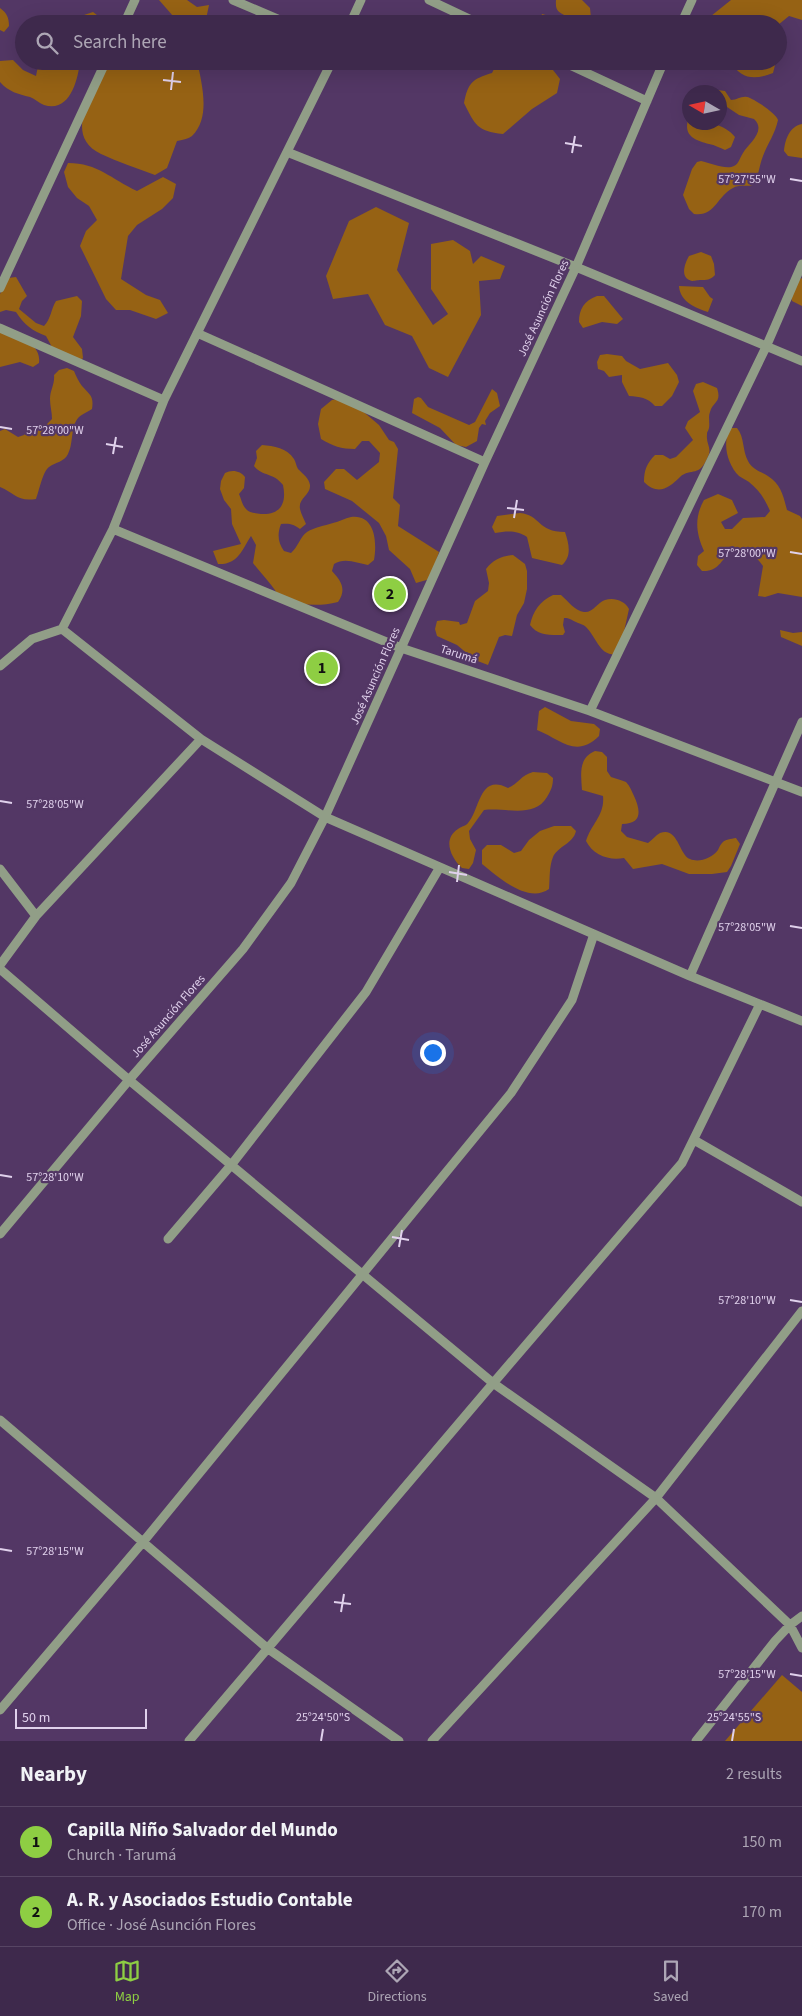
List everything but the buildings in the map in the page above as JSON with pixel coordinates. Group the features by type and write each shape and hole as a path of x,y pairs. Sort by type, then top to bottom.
{"street":[{"path":"128,15 135,0"},
{"path":"233,0 268,15"},
{"path":"354,15 361,0"},
{"path":"429,0 461,15"},
{"path":"685,15 692,0"},
{"path":"0,288 102,70"},
{"path":"0,666 32,639 62,629 113,529 164,400 328,70"},
{"path":"580,70 647,101"},
{"name":"José Asunción Flores","path":"0,1234 243,949 291,883 326,817 485,462 576,267 660,70"},
{"path":"287,152 576,267 802,361"},
{"path":"590,711 766,347 802,264"},
{"path":"0,328 164,400"},
{"path":"197,333 485,462"},
{"name":"Tarumá","path":"113,529 401,648 590,711 776,780 802,792"},
{"path":"62,629 202,739 326,817 690,976 802,1021"},
{"path":"690,976 802,722"},
{"path":"202,739 36,916 0,967 130,1080 493,1383 656,1498 790,1625 802,1648"},
{"path":"168,1240 232,1164 366,992 440,867"},
{"path":"0,869 36,916"},
{"path":"0,1710 143,1542 511,1093 572,1000 594,934"},
{"path":"189,1741 682,1164 760,1004"},
{"path":"694,1140 802,1202"},
{"path":"432,1741 656,1498 802,1311"},
{"path":"0,1420 267,1648 399,1741"},
{"path":"696,1741 776,1641 790,1625 802,1616"}],"shaded area":[{"path":"159,0 187,0 197,7 209,5 207,15 172,15"},
{"path":"556,0 582,0 590,8 591,15 564,15 557,9"},
{"path":"731,0 802,0 802,20 789,16 787,18 787,15 712,15"},
{"path":"0,8 6,14 9,21 9,26 4,32 0,30"},
{"path":"93,12 97,15 84,15"},
{"path":"13,60 15,62 15,70 23,70 36,76 37,70 78,70 75,85 66,100 53,106 44,105 30,97 14,92 0,82 0,61"},
{"path":"105,70 199,70 203,90 202,120 192,136 177,141 167,168 155,175 101,154 89,146 83,135 82,123 90,96"},
{"path":"494,70 553,70 560,79 557,93 532,109 503,134 487,131 478,126 464,103 469,86 480,77 492,73"},
{"path":"737,70 774,70 773,73 760,77 749,77"},
{"path":"727,94 731,100 743,97 750,98 769,110 778,120 763,156 757,178 753,185 735,187 707,212 694,214 689,209 683,195 692,169 697,162 701,161 727,167 734,166 758,133 757,124 754,119 739,115 727,107"},
{"path":"802,124 802,158 788,156 784,151 787,138 794,127"},
{"path":"688,130 727,130 735,137 731,147 725,150 695,139"},
{"path":"68,163 88,166 104,172 137,191 163,177 176,184 173,198 162,209 137,225 128,236 121,279 146,295 160,300 168,313 156,319 130,310 116,310 106,299 80,246 86,231 97,220 89,206 77,198 68,187 64,172"},
{"path":"376,207 409,223 397,270 433,325 448,314 431,289 431,244 453,240 470,251 473,264 481,256 505,266 500,279 479,281 481,315 448,377 429,368 412,336 385,325 368,294 333,299 326,276 349,221"},
{"path":"701,252 711,256 715,275 712,278 692,281 685,277 685,266 689,256"},
{"path":"16,277 27,296 22,301 19,309 36,323 44,326 56,301 77,296 82,301 81,316 73,337 82,349 83,358 78,363 53,349 46,336 29,327 16,312 6,310 0,312 0,294 8,278"},
{"path":"802,278 802,306 792,301 791,297 795,282"},
{"path":"679,286 703,287 713,299 708,312 689,304 682,296"},
{"path":"597,296 604,296 623,319 617,324 602,322 583,328 579,322 581,309 589,300"},
{"path":"0,331 20,338 32,345 39,356 39,363 33,367 20,362 0,367"},
{"path":"600,355 622,356 626,361 640,369 668,363 677,375 679,382 672,396 662,406 655,406 646,399 629,396 622,382 622,375 609,377 604,371 598,369 597,362"},
{"path":"67,368 74,371 81,384 91,396 92,409 80,416 76,421 68,454 60,462 47,469 36,499 20,498 0,487 0,431 5,429 18,437 24,435 33,426 47,424 52,419 50,399 54,375 59,370"},
{"path":"703,382 717,388 718,393 718,399 709,414 707,438 709,454 706,462 699,470 684,474 667,487 654,489 644,482 646,467 655,455 663,455 670,459 676,457 693,440 685,428 688,421 700,412 693,391 696,384"},
{"path":"492,389 497,393 500,406 490,413 485,421 486,425 482,424 479,428 477,441 466,447 456,445 440,428 412,413 414,399 418,397 428,407 469,425 475,422"},
{"path":"346,397 379,425 398,449 393,498 400,505 398,526 439,552 430,579 416,583 410,569 389,550 386,536 379,523 352,501 325,489 324,482 336,469 344,469 357,480 379,462 380,453 369,441 362,441 355,449 350,449 337,447 321,439 318,424 321,409 332,400"},
{"path":"730,428 737,428 740,432 746,457 750,464 775,482 782,493 787,510 800,516 802,519 802,597 778,593 765,597 758,596 763,566 753,555 744,549 734,548 712,570 702,571 697,565 698,556 704,551 699,538 697,519 704,500 718,494 732,500 738,513 721,522 725,529 732,529 743,518 765,517 770,511 759,492 749,482 739,476 731,466 726,447"},
{"path":"262,445 276,447 288,452 310,485 309,491 300,505 300,511 306,524 300,529 291,524 281,524 279,538 280,545 284,551 291,553 310,530 351,517 359,517 366,520 373,531 375,539 374,560 368,565 347,561 334,564 332,571 342,585 342,593 338,602 309,605 280,599 253,563 256,545 251,536 239,556 225,564 218,564 213,551 241,544 232,524 231,509 224,500 220,489 225,473 236,471 245,477 244,488 239,494 246,509 252,513 273,513 283,503 283,485 276,478 261,472 254,466 257,458 256,451"},
{"path":"527,514 544,527 565,532 568,554 562,565 532,558 527,537 519,533 495,533 492,527 497,516"},
{"path":"513,555 525,564 527,571 527,589 524,603 517,615 512,636 505,635 499,637 488,665 475,660 457,645 437,636 435,629 437,621 459,622 460,625 467,623 475,601 488,591 489,583 486,569 498,559"},
{"path":"553,595 561,595 575,608 584,612 590,611 602,601 608,599 615,599 625,604 629,609 619,654 607,653 586,627 569,619 564,618 565,632 563,635 545,634 533,629 530,625 535,611 544,600"},
{"path":"780,630 793,633 802,632 802,646 781,637"},
{"path":"545,707 571,721 594,724 600,729 599,736 591,743 575,747 537,730 539,711"},
{"path":"595,751 602,752 607,757 607,771 611,777 626,782 638,807 639,811 636,819 633,822 622,824 621,831 627,837 648,843 658,834 666,832 675,837 686,856 694,860 705,859 718,850 725,841 736,838 740,844 727,872 689,874 662,864 633,869 624,858 607,858 593,850 586,841 602,809 603,796 582,790 581,773 583,762"},
{"path":"533,772 547,773 553,778 552,788 547,797 535,808 527,810 484,810 469,831 470,839 476,850 473,863 469,869 462,868 454,859 450,848 450,838 453,833 468,823 482,795 491,785 508,788 525,775"},
{"path":"554,826 571,826 576,831 572,839 558,850 553,857 549,889 541,893 523,891 505,882 482,864 482,850 487,845 501,845 514,853 521,851 529,840 540,831"},
{"path":"782,1675 802,1692 802,1741 725,1741"}],"place":[{"name":"A. R. y Asociados Estudio Contable","path":"390,594"},
{"name":"Capilla Niño Salvador del Mundo","path":"322,668"}]}
